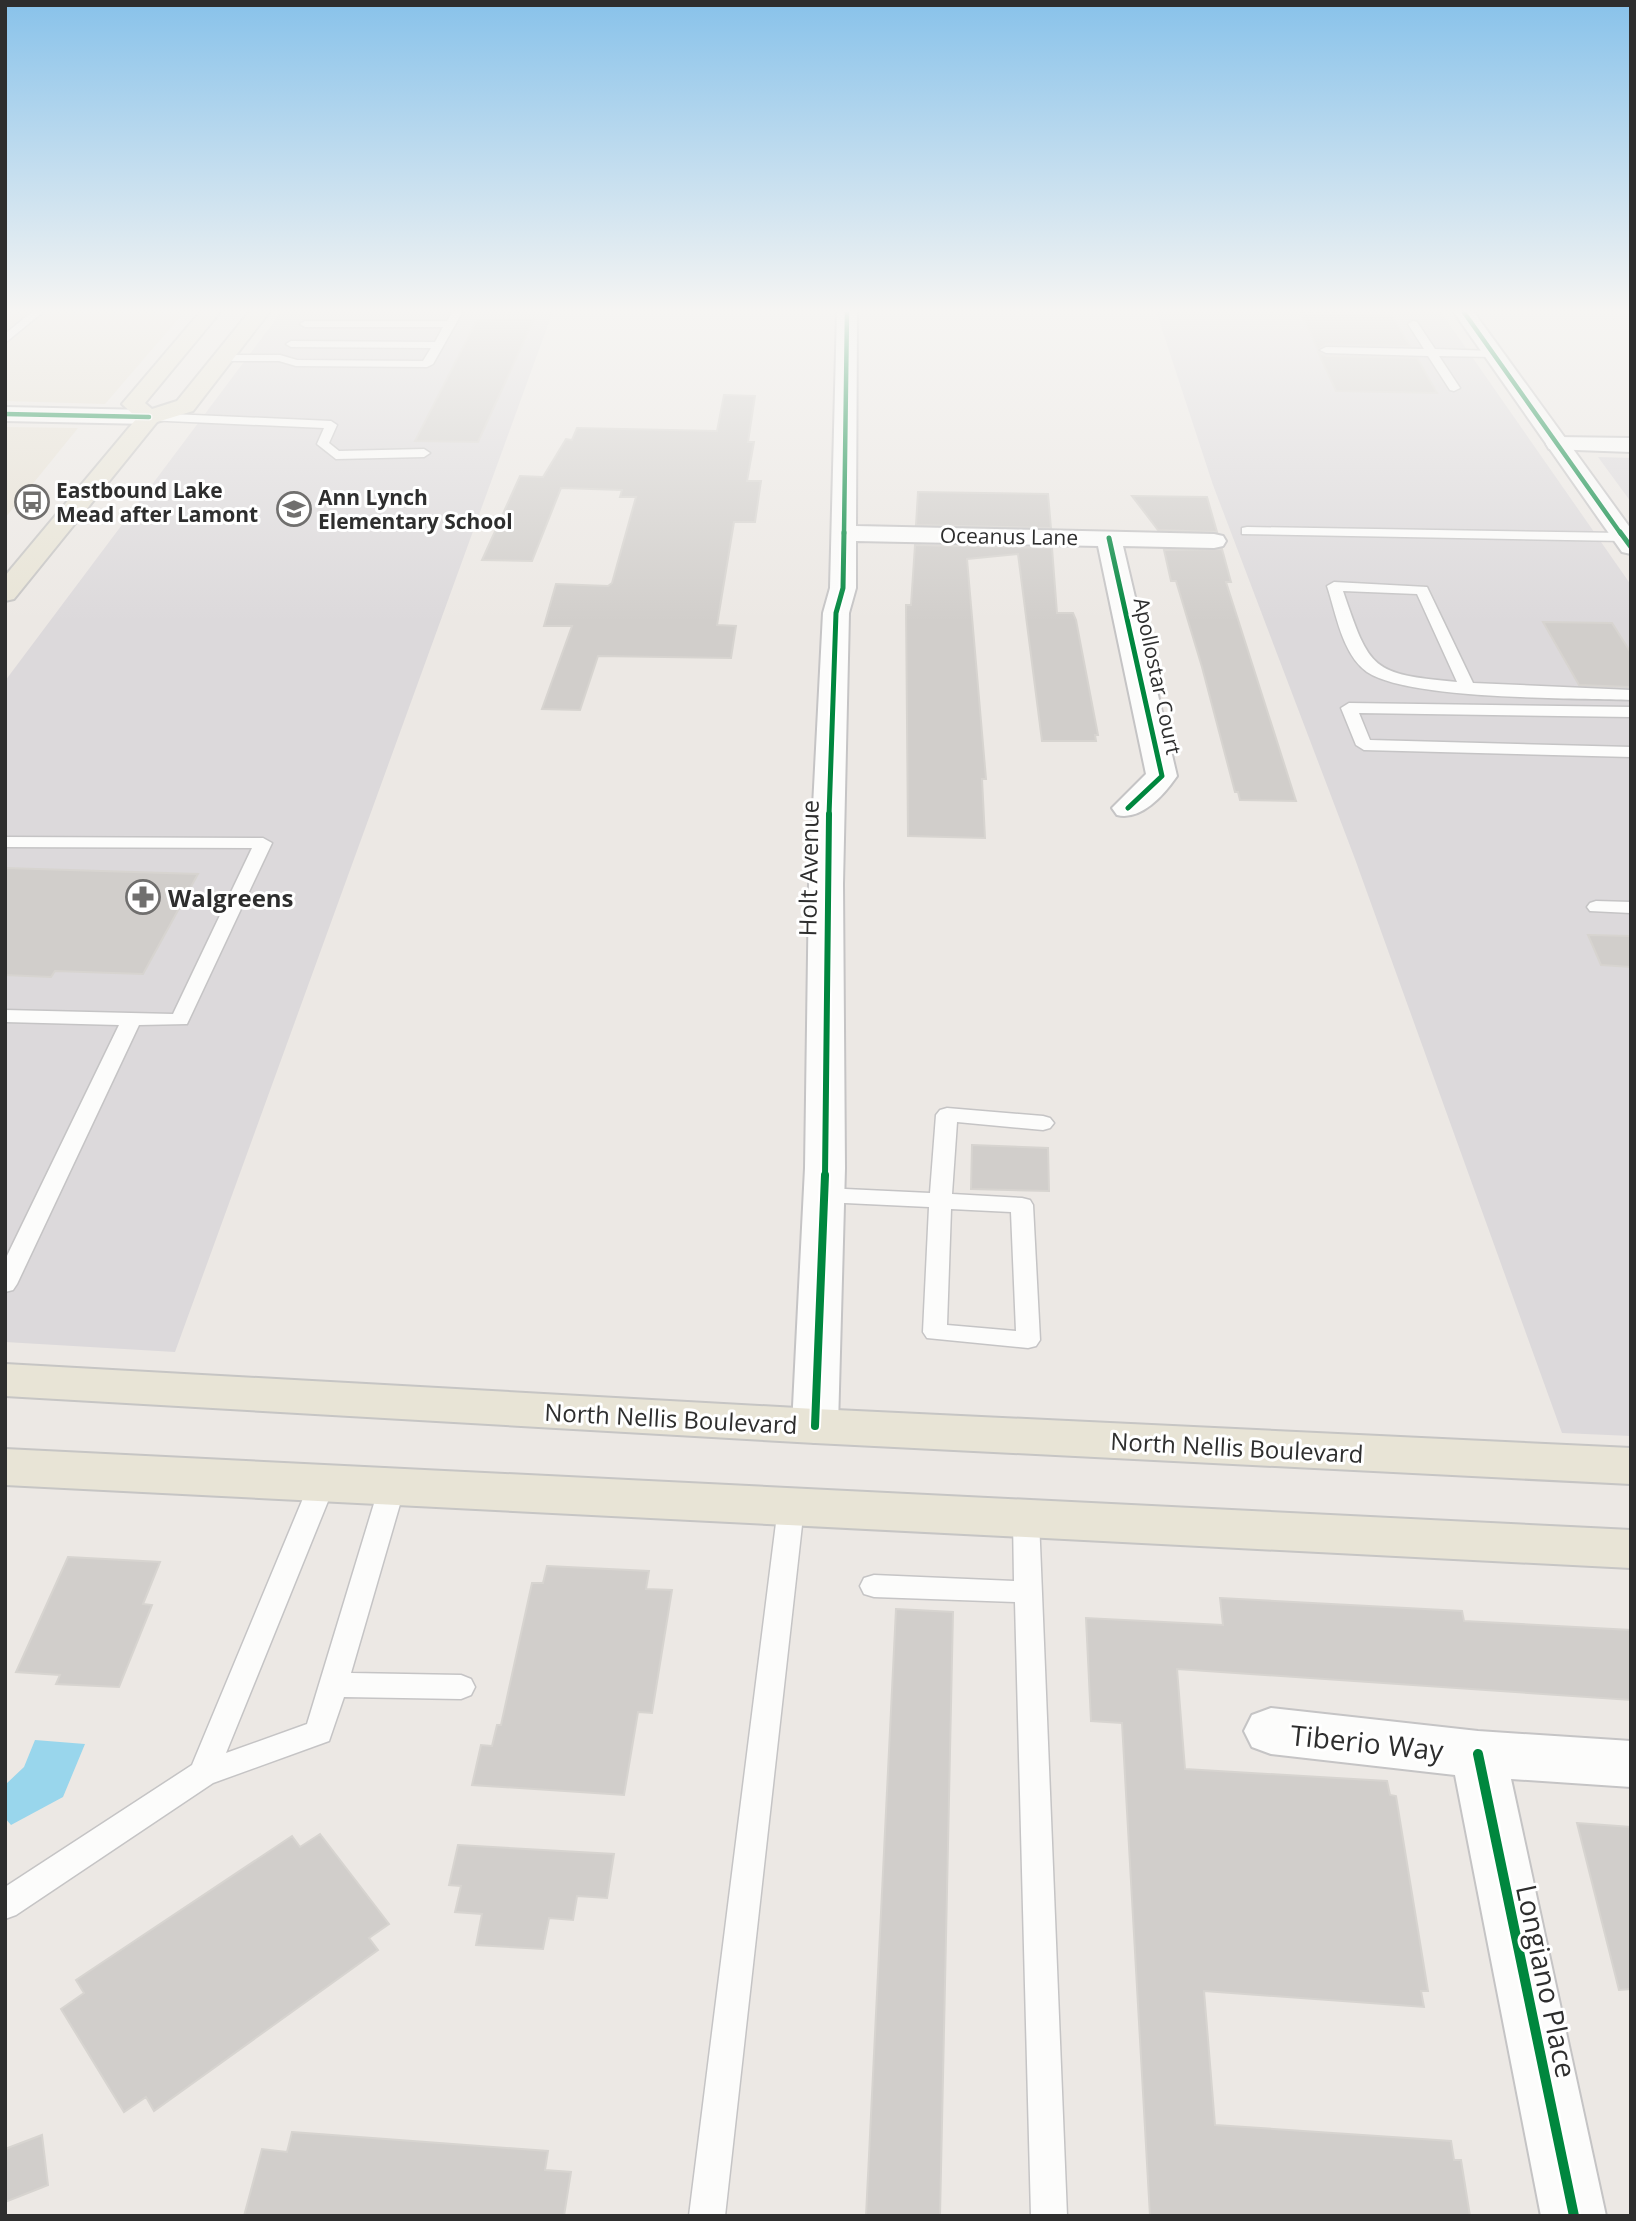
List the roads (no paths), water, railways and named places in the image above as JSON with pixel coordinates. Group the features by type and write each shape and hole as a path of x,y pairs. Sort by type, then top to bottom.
{"main road":[{"path":"5,593 149,417 157,415"},
{"name":"North Nellis Boulevard","path":"5,1380 815,1426 1631,1466"},
{"path":"5,1467 1631,1549"}],"street":[{"path":"36,415 149,417"},
{"name":"Holt Avenue","path":"815,1426 824,1195 826,884 836,614 844,588 846,415"},
{"path":"1536,415 1627,542"},
{"path":"1557,444 1631,445"},
{"name":"Oceanus Lane","path":"845,533 1214,541"},
{"name":"Apollostar Court","path":"1110,538 1162,776 1128,808"},
{"name":"Tiberio Way","path":"1271,1731 1478,1754 1631,1764"},
{"name":"Longiano Place","path":"1478,1754 1574,2216"}],"lane":[{"path":"149,417 331,425 323,444 336,455 424,453"},
{"path":"1247,531 1627,542"},
{"path":"1466,686 1422,590 1334,586 1359,653 1374,670 1411,682 1466,686 1631,695"},
{"path":"1631,712 1349,708 1364,745 1631,752"},
{"path":"5,842 263,843 180,1020 5,1016"},
{"path":"1596,907 1631,908"},
{"path":"5,1284 132,1019"},
{"path":"824,1195 940,1201 1022,1205 1028,1340 935,1332 940,1201 947,1115 1044,1123"},
{"path":"203,1774 322,1484"},
{"path":"5,1905 203,1774 319,1732 392,1487"},
{"path":"707,2216 792,1507"},
{"path":"1026,1519 1049,2216"},
{"path":"873,1586 1027,1592"},
{"path":"333,1685 461,1687"}],"water":[{"path":"35,1740 85,1744 63,1797 11,1825 5,1818 5,1785 24,1767"}],"place":[{"name":"Eastbound Lake Mead after Lamont","path":"32,502"},
{"name":"Ann Lynch Elementary School","path":"294,509"},
{"name":"Walgreens","path":"143,897"}]}
